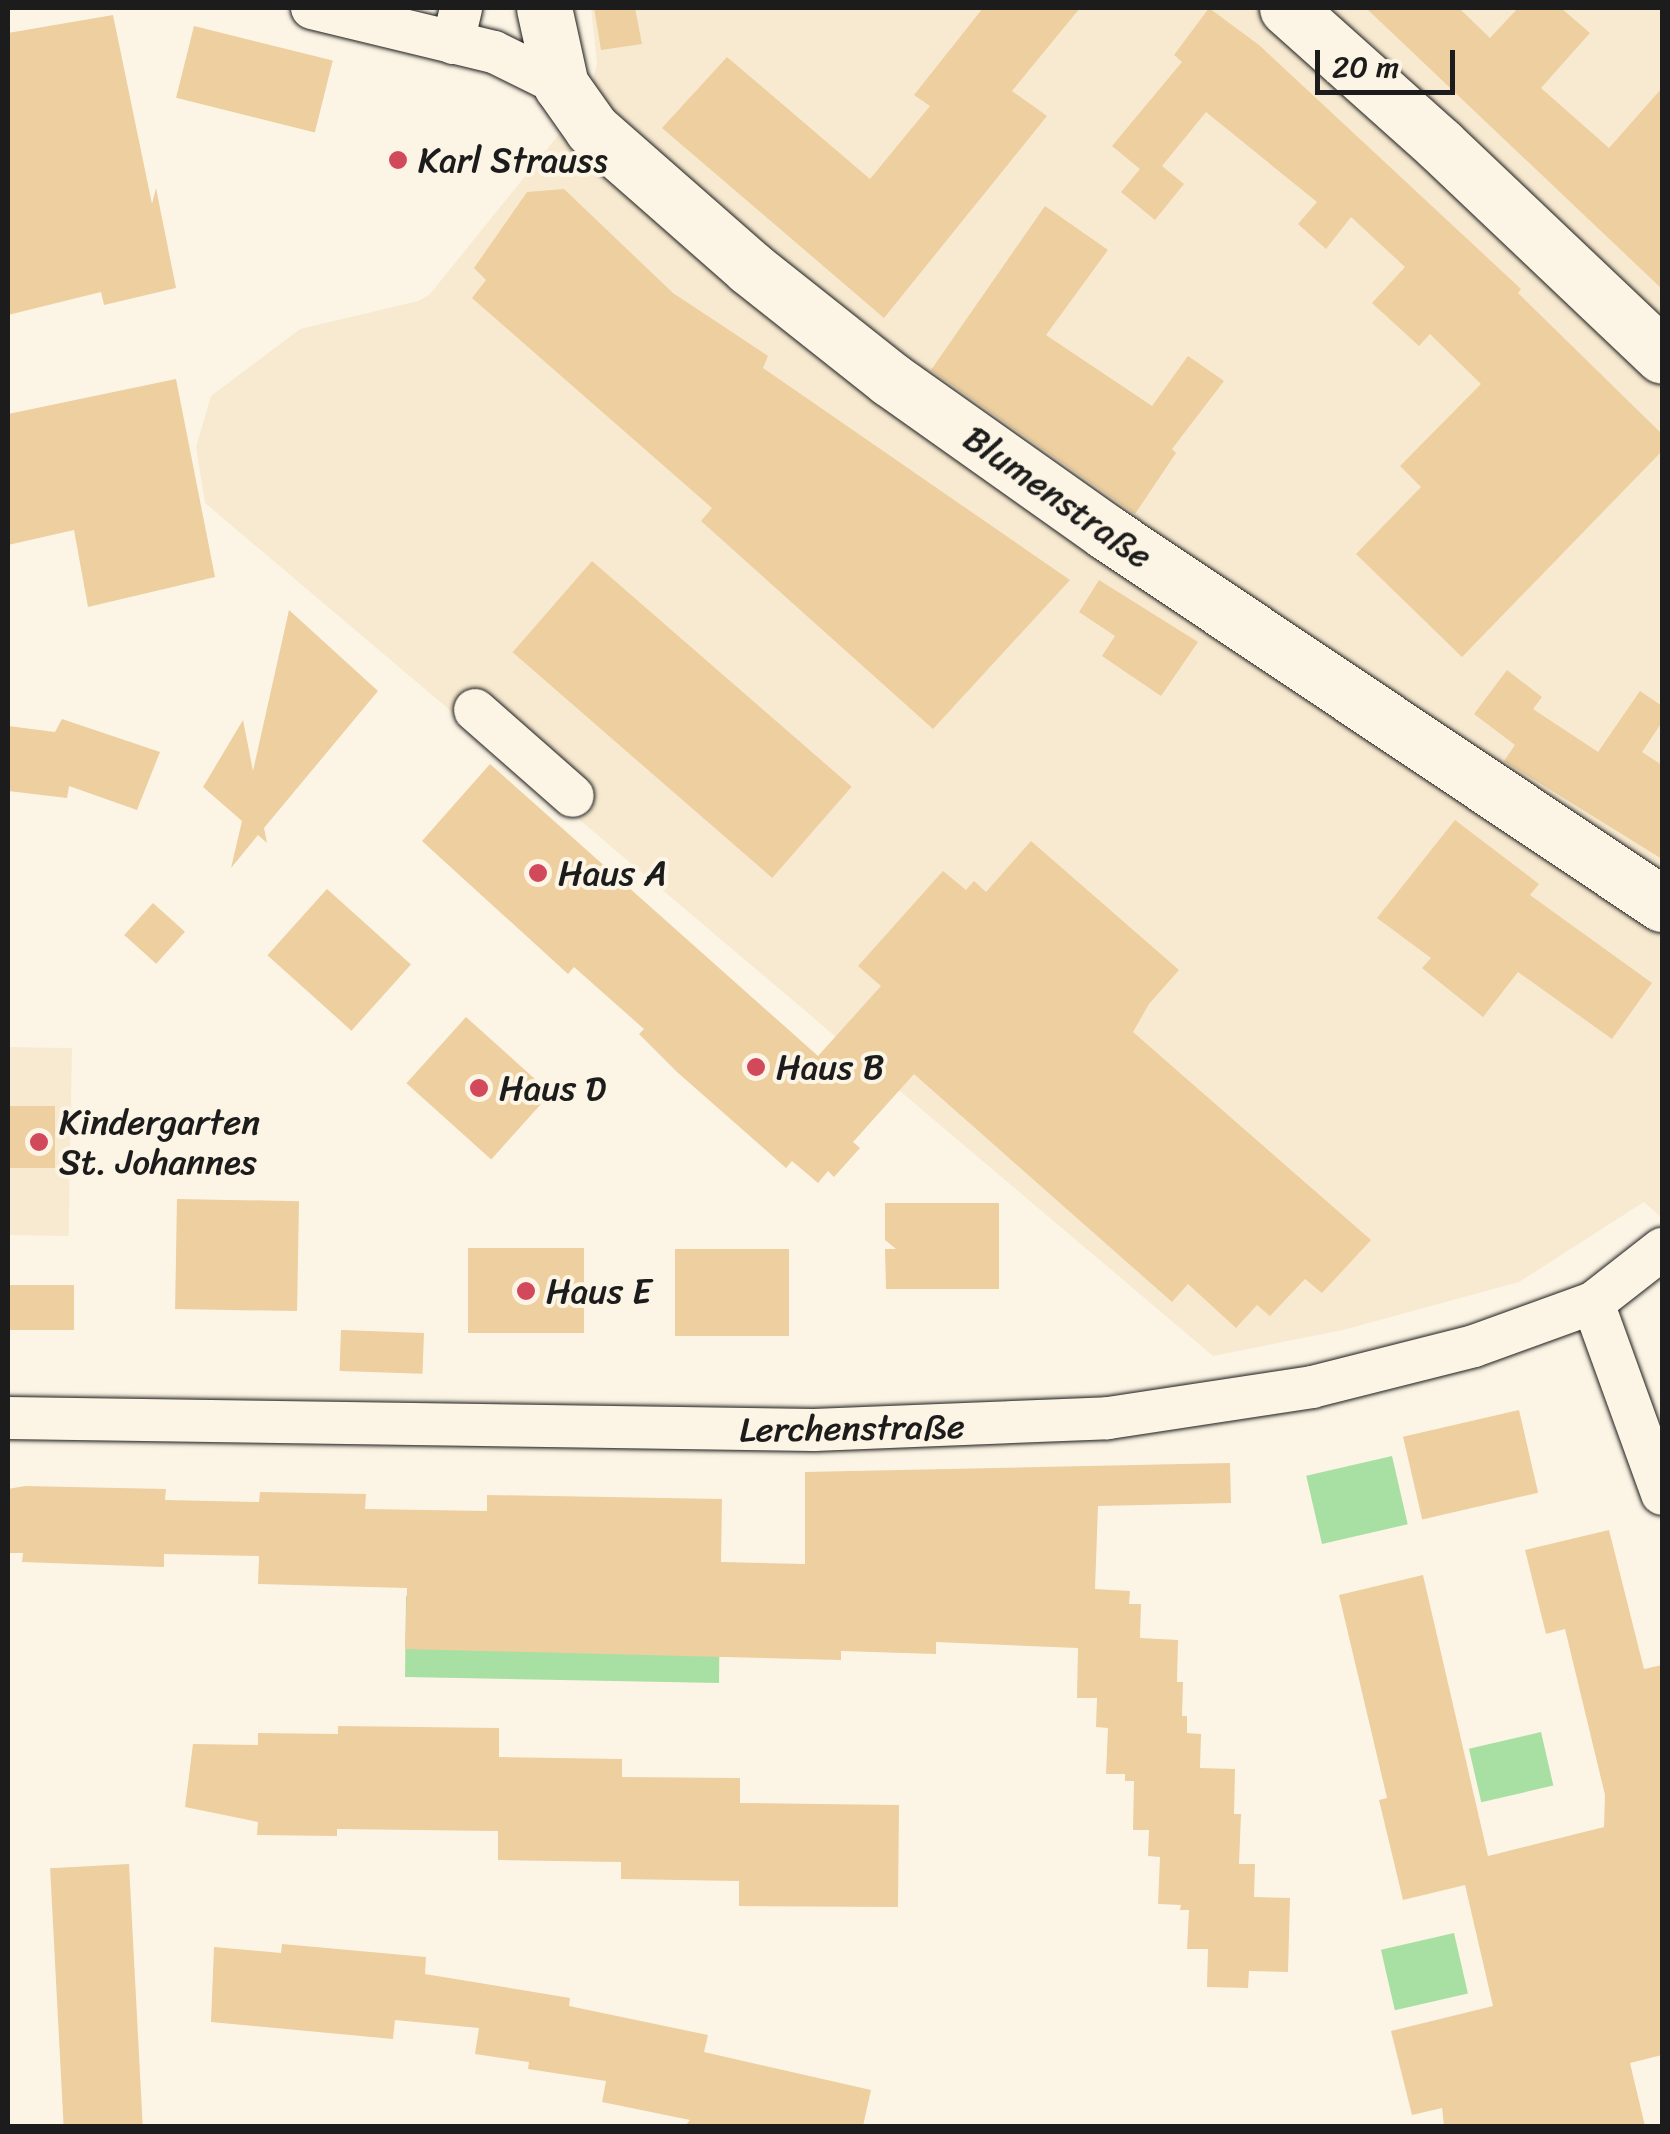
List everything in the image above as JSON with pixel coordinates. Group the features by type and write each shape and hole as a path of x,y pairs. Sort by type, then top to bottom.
{"street":[{"path":"312,8 457,25 494,52 561,85"},
{"name":"Blumenstraße","path":"544,8 561,85 592,129 655,189 890,380 1224,613 1662,904"},
{"path":"1287,8 1468,170 1662,356"},
{"path":"475,710 573,796"},
{"name":"Lerchenstraße","path":"8,1418 696,1430 989,1425 1092,1419 1264,1395 1396,1368 1474,1346 1594,1303 1662,1249"},
{"path":"1594,1303 1662,1494"}],"shaded area":[{"path":"591,8 1662,8 1662,1218 1644,1202 1519,1282 1343,1330 1213,1356 205,503 196,447 211,396 300,329 418,301 430,294 588,98 597,64"},
{"name":"Kindergarten St. Johannes","path":"8,1047 72,1048 69,1236 8,1235"}],"green space":[{"path":"1392,1456 1408,1524 1322,1544 1306,1476"},
{"path":"406,1596 635,1601 720,1596 719,1683 405,1677"},
{"path":"1541,1732 1553,1786 1481,1802 1469,1749"},
{"path":"1454,1933 1468,1993 1395,2010 1381,1950"}],"building":[{"path":"594,8 635,8 642,44 601,50"},
{"path":"983,8 1080,8 1012,91 1047,116 884,318 662,128 727,57 870,179 930,106 914,95"},
{"path":"1209,8 1259,45 1521,289 1518,293 1662,434 1662,451 1462,657 1356,554 1421,487 1400,466 1481,384 1430,334 1419,346 1372,303 1405,267 1351,217 1326,249 1298,224 1317,202 1206,112 1162,166 1184,184 1155,220 1121,192 1140,169 1112,146 1182,62 1174,55"},
{"path":"1366,8 1459,8 1490,38 1518,8 1561,8 1590,33 1541,88 1609,148 1662,88 1662,289"},
{"path":"113,15 152,204 156,188 176,288 104,305 101,292 8,315 8,33"},
{"path":"194,26 333,61 315,132 176,98"},
{"path":"564,189 673,293 768,356 763,368 1070,580 933,729 701,521 712,508 472,298 486,280 474,268 527,192"},
{"path":"1045,206 1108,250 1046,335 1152,406 1188,356 1224,381 1172,449 1176,453 1135,514 931,370"},
{"path":"176,379 215,577 88,607 74,530 8,545 8,414"},
{"path":"592,561 852,787 772,878 513,652"},
{"path":"1099,580 1198,642 1161,696 1102,656 1115,636 1079,612"},
{"path":"289,610 378,691 264,828 267,843 258,835 231,868 242,821 203,787 243,720 253,771"},
{"path":"1507,670 1542,697 1533,709 1598,752 1640,691 1662,706 1662,722 1642,752 1662,765 1662,859 1504,761 1515,745 1474,714"},
{"path":"62,719 160,752 137,810 69,786 67,798 8,791 8,726 55,732"},
{"path":"490,764 818,1056 881,986 858,966 943,871 966,890 974,881 986,892 1031,841 1179,970 1149,1004 1133,1032 1371,1240 1322,1293 1305,1279 1270,1316 1257,1305 1236,1328 1188,1284 1172,1302 914,1074 853,1142 860,1148 834,1177 828,1171 818,1183 792,1161 786,1168 677,1072 639,1034 644,1029 574,967 568,974 422,841"},
{"path":"1455,820 1539,884 1530,895 1652,983 1612,1039 1518,972 1483,1017 1422,968 1431,958 1377,918"},
{"path":"327,889 411,965 351,1031 267,955"},
{"path":"153,903 185,932 156,964 124,935"},
{"name":"Haus D","path":"466,1017 551,1093 491,1159 406,1083"},
{"path":"8,1106 55,1106 55,1168 8,1168"},
{"path":"177,1199 299,1201 297,1311 175,1309"},
{"path":"885,1203 999,1203 999,1289 886,1289 885,1249 896,1249 885,1240"},
{"name":"Haus E","path":"468,1248 584,1248 584,1333 468,1333"},
{"path":"675,1249 789,1249 789,1336 675,1336"},
{"path":"8,1285 74,1285 74,1330 8,1330"},
{"path":"341,1330 424,1333 423,1374 340,1371"},
{"path":"1519,1410 1538,1493 1422,1520 1403,1437"},
{"path":"1230,1463 1231,1503 1098,1506 1095,1589 1130,1591 1129,1604 1141,1604 1140,1638 1178,1640 1177,1682 1183,1682 1182,1716 1187,1716 1187,1733 1201,1734 1200,1768 1235,1769 1234,1814 1241,1814 1239,1864 1255,1864 1254,1897 1290,1898 1288,1972 1249,1971 1248,1988 1207,1987 1208,1949 1187,1949 1189,1910 1180,1910 1181,1905 1158,1904 1160,1857 1148,1856 1149,1830 1133,1830 1134,1781 1125,1781 1125,1774 1106,1774 1108,1728 1096,1727 1097,1698 1077,1698 1078,1648 936,1642 936,1654 841,1651 841,1660 405,1649 407,1588 258,1584 259,1556 164,1554 164,1567 22,1562 23,1553 8,1553 8,1489 25,1486 166,1489 165,1500 259,1502 260,1492 366,1494 365,1509 487,1511 487,1495 722,1499 721,1562 805,1564 805,1472"},
{"path":"1609,1530 1644,1669 1662,1665 1662,2055 1630,2063 1645,2126 1444,2126 1442,2108 1412,2115 1391,2031 1493,2006 1465,1885 1403,1900 1379,1800 1387,1798 1339,1595 1423,1575 1488,1856 1604,1827 1605,1795 1565,1629 1546,1634 1525,1550"},
{"path":"338,1726 499,1728 499,1757 622,1759 622,1777 740,1778 740,1803 899,1805 898,1907 739,1906 739,1881 621,1879 621,1862 498,1860 498,1831 337,1829 337,1836 257,1835 258,1822 185,1807 193,1744 258,1745 258,1733 338,1734"},
{"path":"129,1864 143,2126 64,2126 50,1868"},
{"path":"282,1944 426,1957 425,1974 570,1998 569,2006 708,2035 704,2052 871,2090 863,2126 685,2126 690,2120 602,2102 606,2081 528,2069 529,2062 475,2054 479,2028 395,2020 393,2039 211,2022 214,1947 281,1953"}],"place":[{"name":"Karl Strauss","path":"398,160"},
{"name":"Haus A","path":"538,873"},
{"name":"Haus B","path":"756,1067"},
{"name":"Haus D","path":"479,1088"},
{"name":"Kindergarten St. Johannes","path":"39,1142"},
{"name":"Haus E","path":"526,1291"}]}
